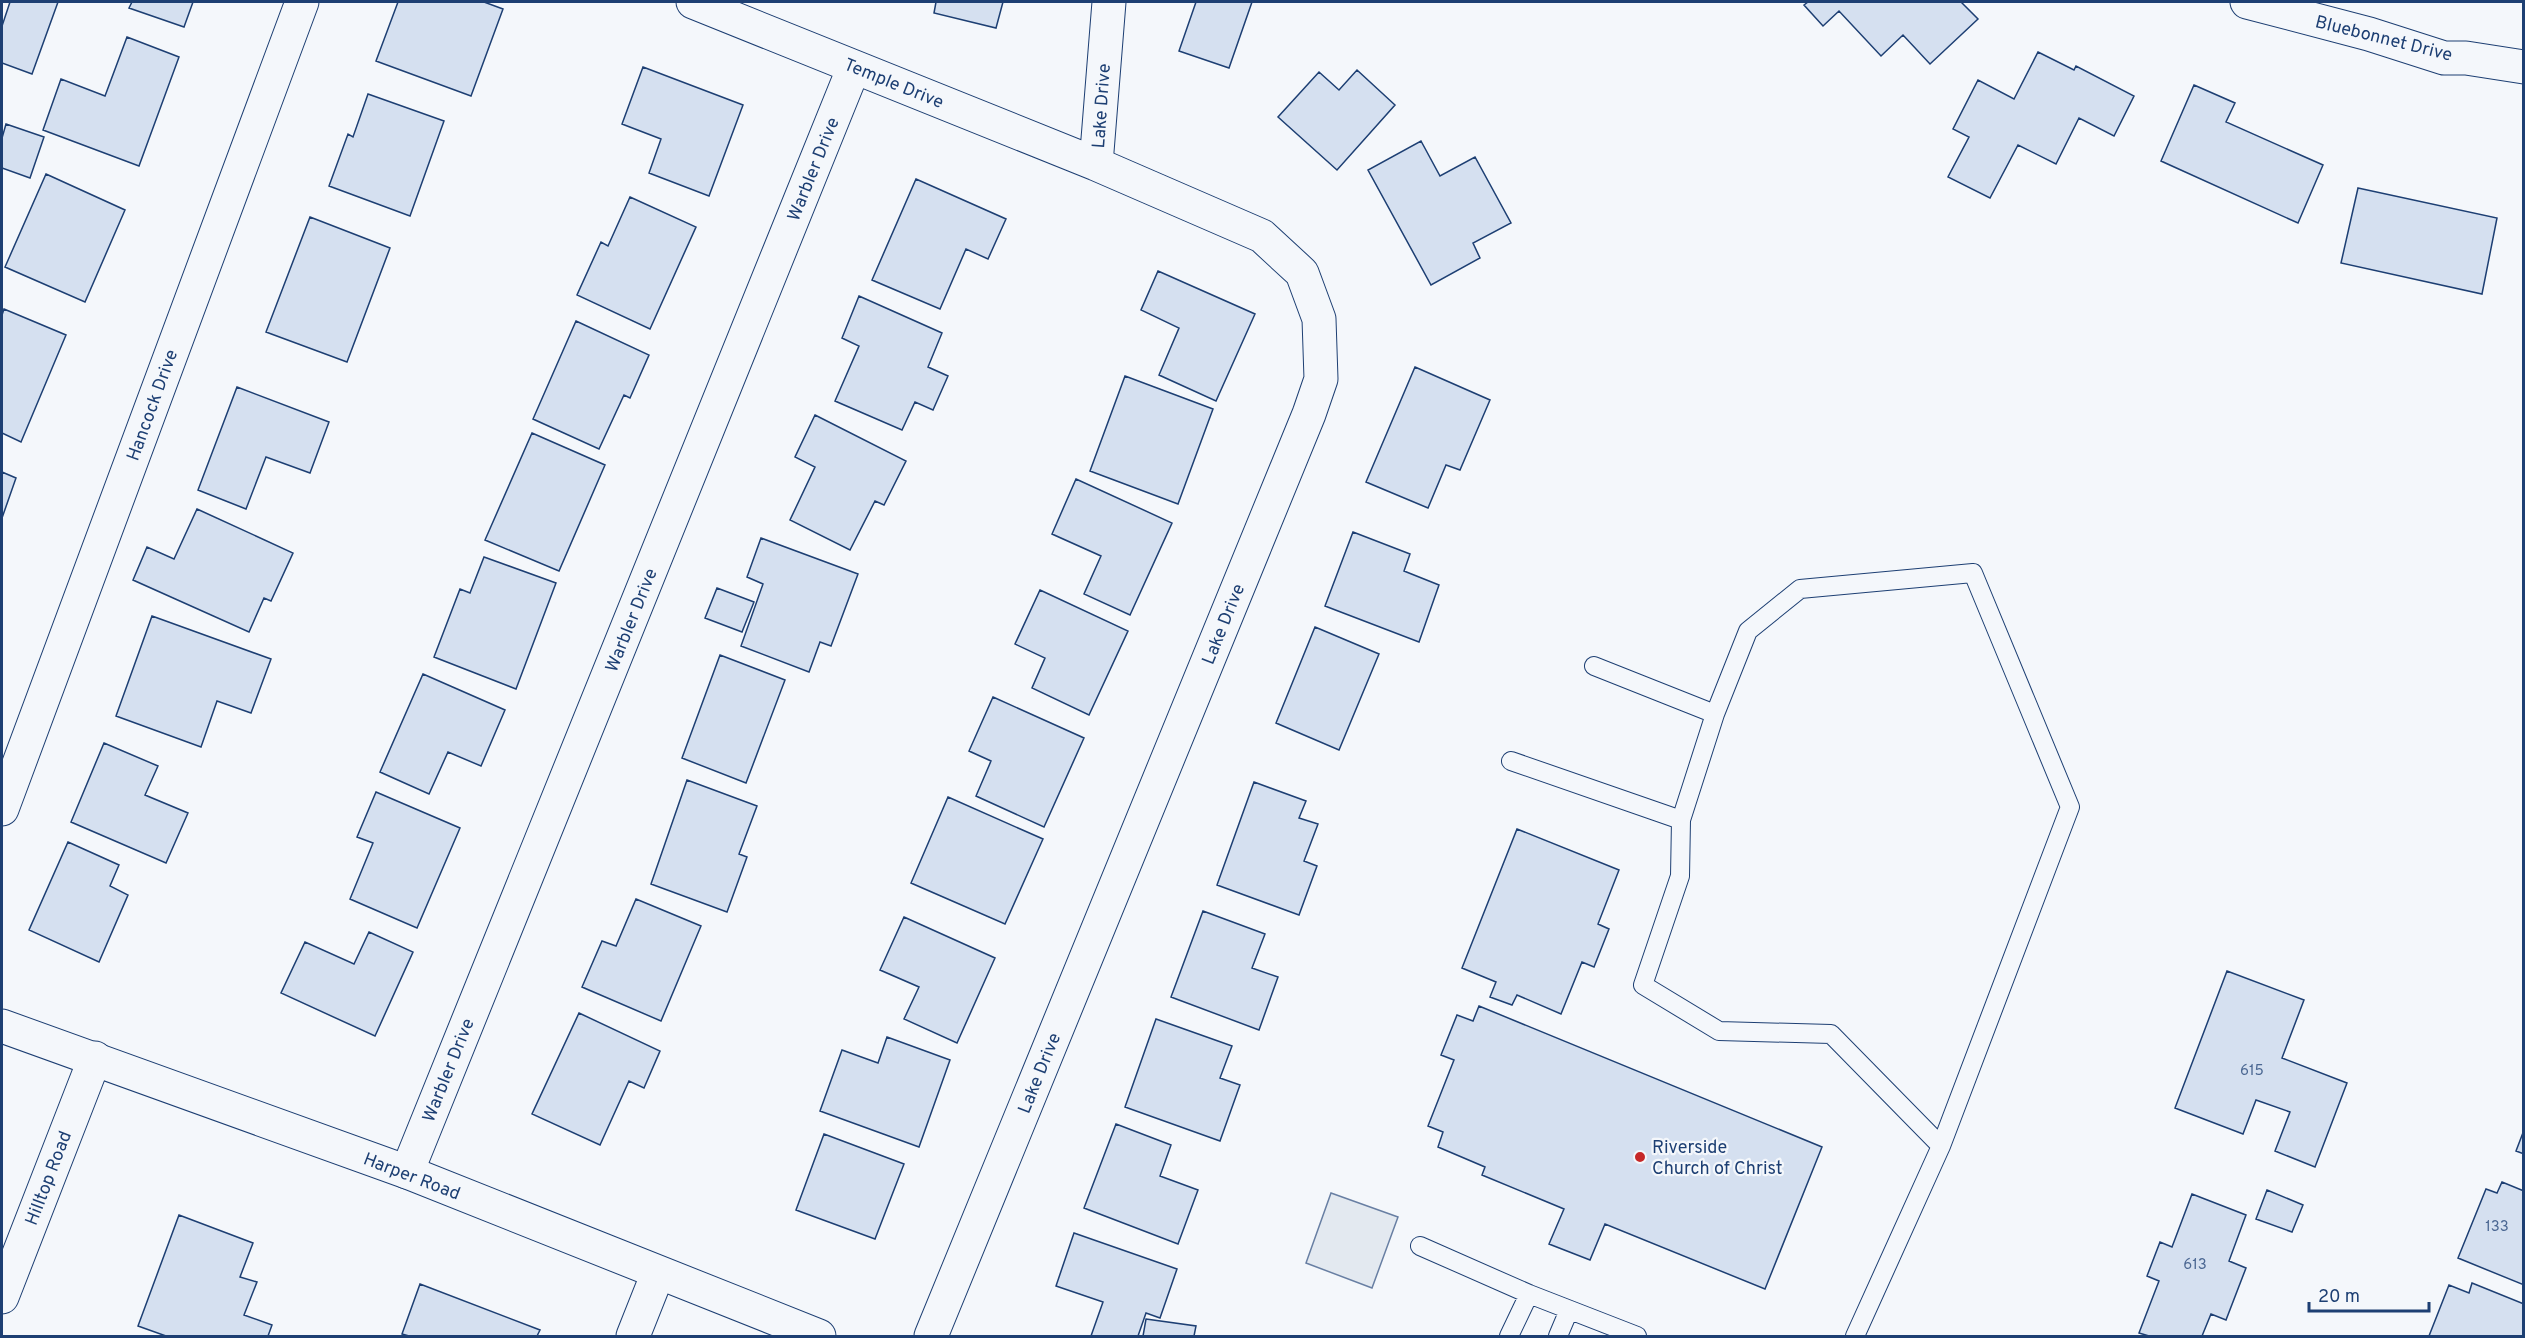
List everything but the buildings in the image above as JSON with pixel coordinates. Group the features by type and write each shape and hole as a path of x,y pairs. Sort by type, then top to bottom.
{"street":[{"name":"Hancock Drive","path":"2,809 302,2"},
{"name":"Temple Drive","path":"693,2 1096,164"},
{"name":"Lake Drive","path":"931,1336 1305,425 1321,379 1319,320 1302,273 1262,236 1096,164 1109,2"},
{"name":"Bluebonnet Drive","path":"2247,2 2369,34 2444,58 2521,64"},
{"name":"Warbler Drive","path":"407,1173 854,67"},
{"name":"Harper Road","path":"2,1026 407,1173 819,1336"},
{"name":"Hilltop Road","path":"2,1297 95,1059"},
{"path":"633,1336 658,1273"}],"lane":[{"path":"1855,1336 1941,1146 2070,807 1973,573 1800,589 1749,632 1715,714 1681,820 1680,876 1643,985 1719,1031 1831,1034 1941,1146"},
{"path":"1594,666 1715,714"},
{"path":"1510,761 1681,820"},
{"path":"1420,1246 1529,1294 1637,1336"},
{"path":"1509,1336 1529,1294"},
{"path":"1558,1336 1569,1310"}],"shaded area":[{"path":"1331,1193 1398,1217 1372,1288 1306,1263"}],"place":[{"name":"Riverside Church of Christ","path":"1640,1157"}]}
